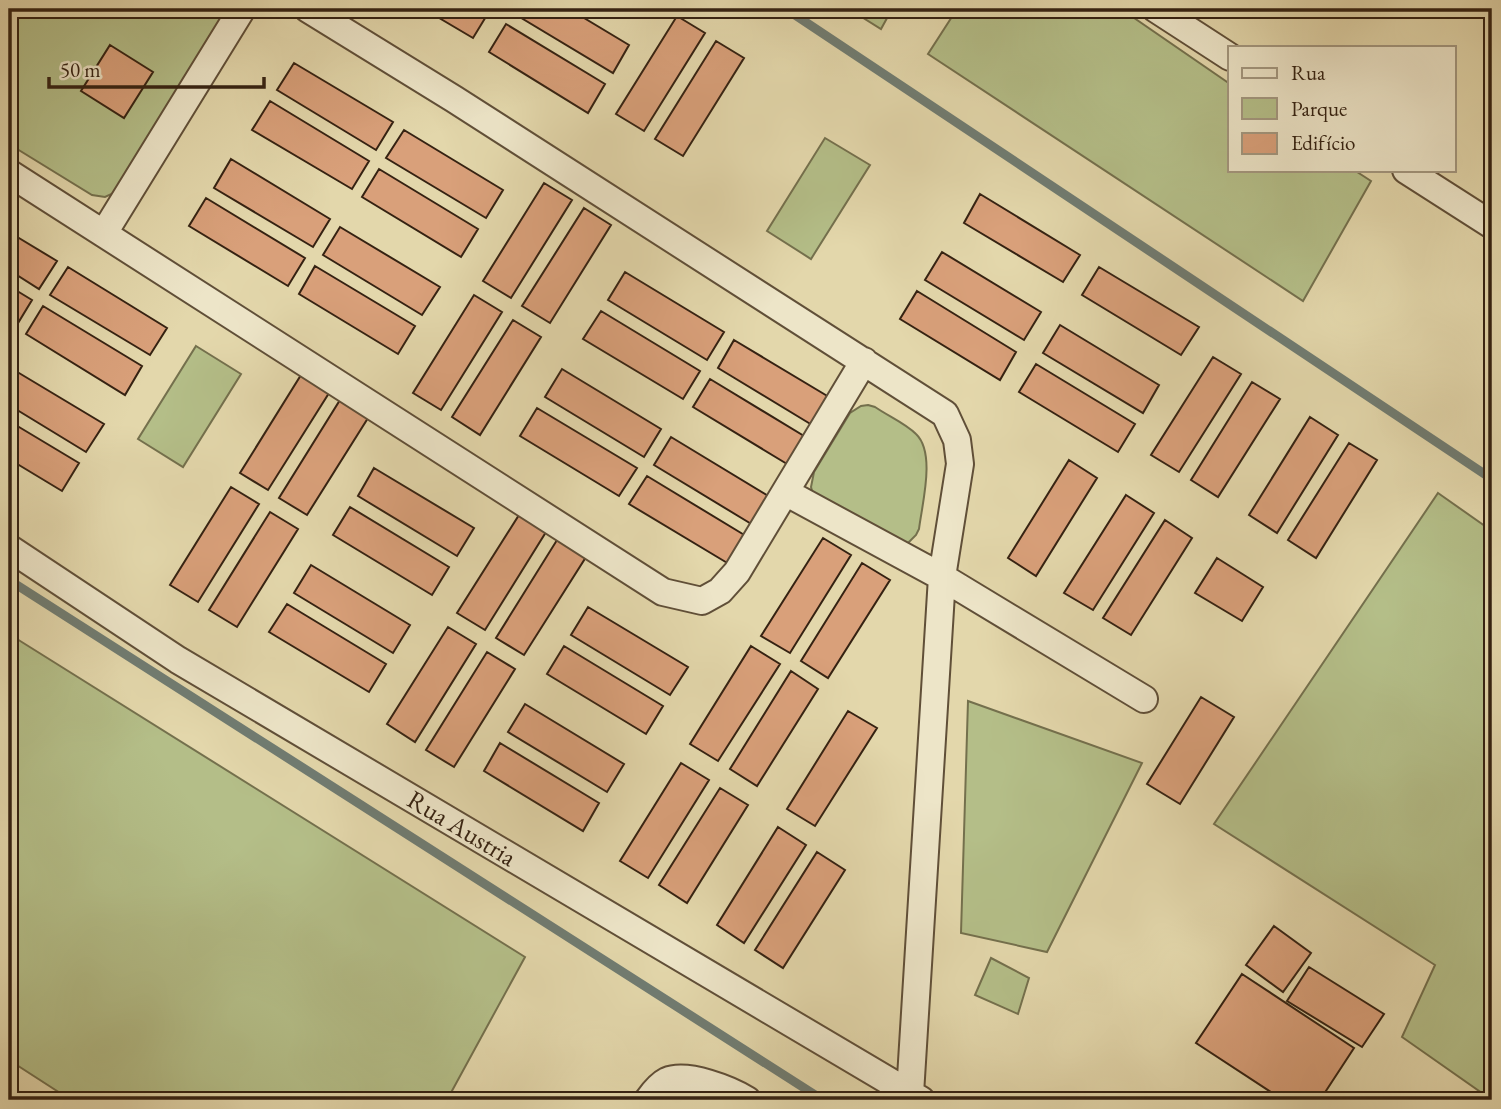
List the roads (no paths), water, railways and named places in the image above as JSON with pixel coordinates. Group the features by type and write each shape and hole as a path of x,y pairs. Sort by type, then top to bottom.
{"street":[{"path":"104,233 242,9"},
{"path":"308,9 945,414 957,440 960,464 942,577 916,1097"},
{"path":"1156,9 1182,17 1228,55"},
{"path":"1409,172 1492,225"},
{"path":"9,173 663,592 702,601 720,591 737,572 864,361"},
{"path":"787,493 942,577 1144,699"},
{"name":"Rua Austria","path":"9,548 178,660 916,1097"},
{"path":"648,1100 654,1091 668,1080 681,1078 704,1082 737,1093 747,1100"}],"waterway":[{"path":"786,9 1492,479"},
{"path":"9,580 823,1100"}]}
